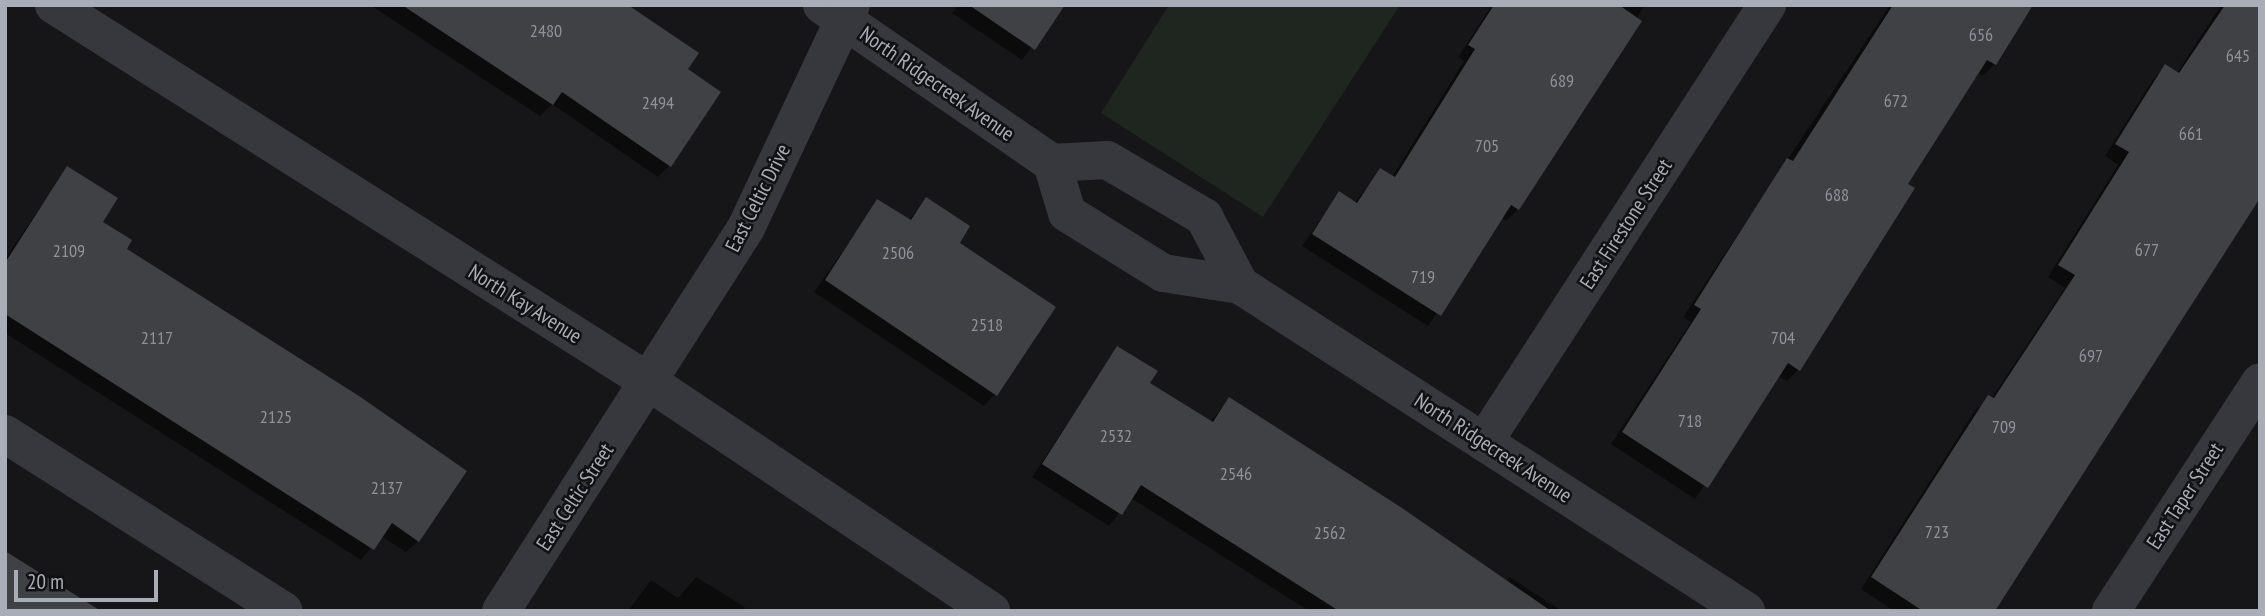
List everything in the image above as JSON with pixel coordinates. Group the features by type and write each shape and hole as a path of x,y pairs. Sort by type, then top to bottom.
{"street":[{"name":"North Kay Avenue","path":"54,5 649,383 991,611"},
{"name":"East Firestone Street","path":"1484,442 1767,5"},
{"name":"East Celtic Drive","path":"649,383 747,228 839,10"},
{"name":"North Ridgecreek Avenue","path":"839,10 1052,163 1067,214 1163,272 1240,285 1746,611"},
{"path":"1052,163 1107,160 1205,217 1240,285"},
{"name":"East Taper Street","path":"2111,611 2260,382"},
{"name":"East Celtic Street","path":"501,611 649,383"},
{"path":"5,434 284,611"}],"shaded area":[{"path":"1169,5 1400,5 1263,217 1101,113"}],"building":[{"path":"402,5 628,5 699,53 688,69 721,92 671,167 562,92 553,105"},
{"path":"969,5 1065,5 1035,50"},
{"path":"1494,5 1619,5 1642,21 1519,210 1511,205 1441,316 1312,234 1339,191 1357,203 1380,168 1395,177 1475,49 1468,45"},
{"path":"1893,5 2033,5 1996,65 1987,60 1908,184 1915,188 1800,371 1788,363 1708,488 1622,432 1701,309 1694,305 1726,254 1787,158 1793,161"},
{"path":"2225,5 2260,5 2260,198 1995,611 1923,611 1871,577 1988,395 1994,398 2075,275 2058,265 2129,152 2115,144 2165,64 2179,73"},
{"path":"67,166 118,198 103,222 132,240 127,249 359,396 467,471 419,542 392,523 374,550 5,314 5,263"},
{"path":"926,197 970,226 960,243 1056,307 997,396 825,280 877,199 911,220"},
{"path":"1117,346 1158,371 1150,383 1213,422 1229,397 1402,508 1551,611 1339,611 1141,485 1122,515 1042,464"},
{"path":"5,551 101,611 5,611"}]}
